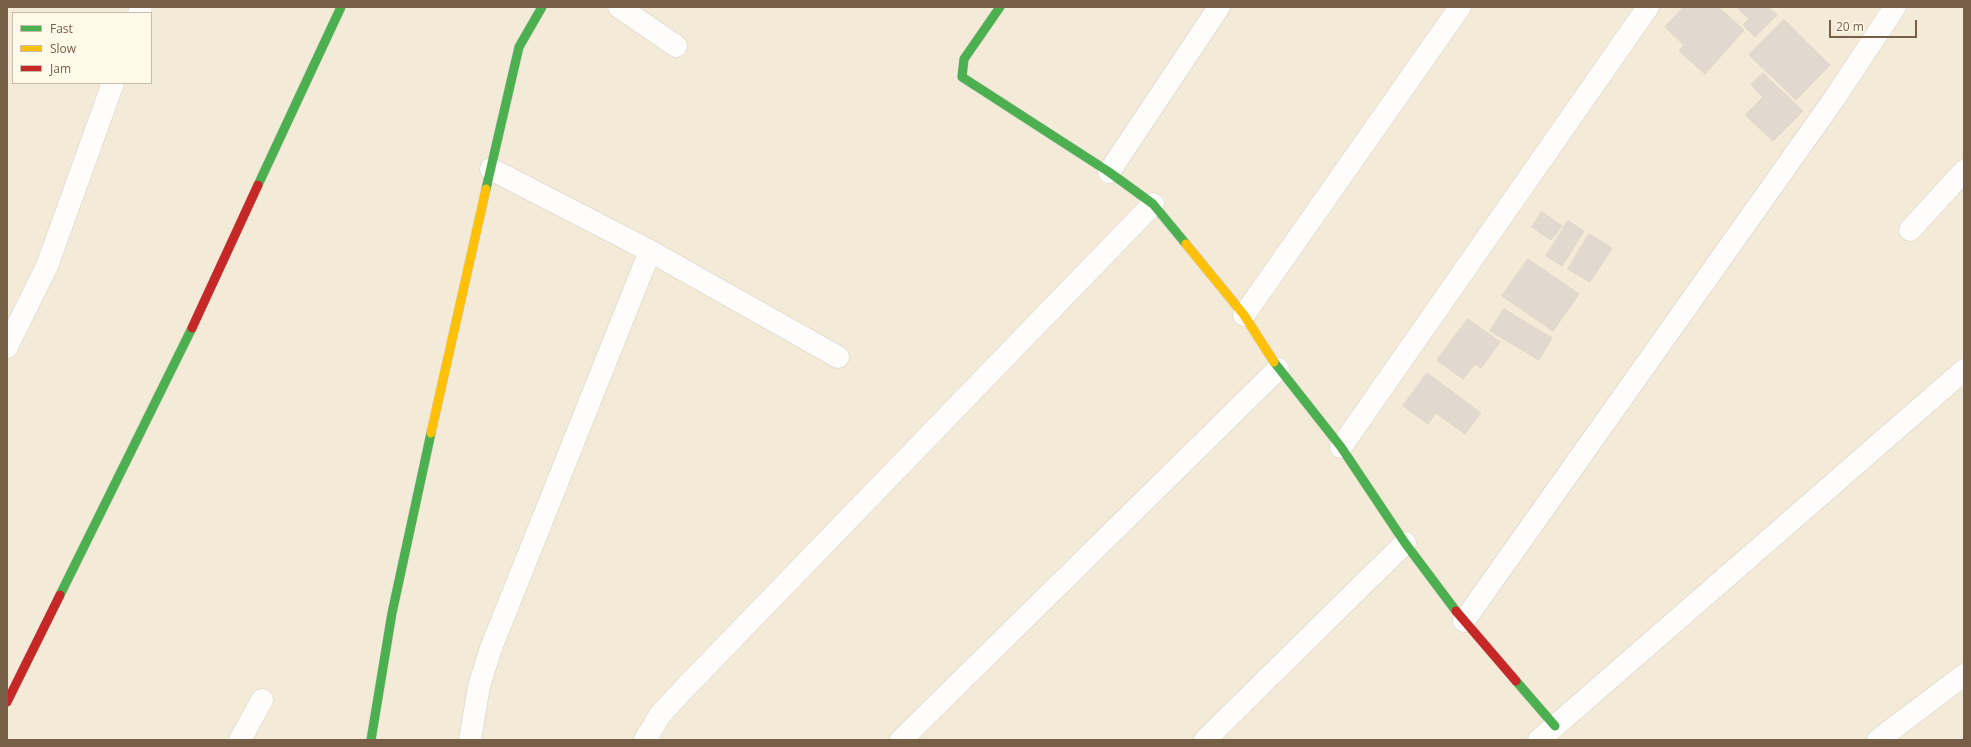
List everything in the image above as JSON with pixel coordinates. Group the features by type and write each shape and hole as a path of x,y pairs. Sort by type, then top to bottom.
{"street":[{"path":"7,702 174,366 341,7"},
{"path":"371,740 392,613 519,48 542,7"},
{"path":"619,7 676,46"},
{"path":"1000,7 964,59 962,77 972,85 1109,172 1153,204 1244,315 1278,369 1341,447 1405,543 1547,733 1964,370"},
{"path":"1109,172 1219,7"},
{"path":"1244,315 1460,7"},
{"path":"1341,447 1648,7"},
{"path":"1464,621 1834,99 1895,7"},
{"path":"7,347 47,266 113,84"},
{"path":"491,169 650,251 838,357"},
{"path":"1910,230 1964,171"},
{"path":"645,740 660,715 682,691 1153,204"},
{"path":"470,740 479,686 491,648 650,251"},
{"path":"901,740 1278,369"},
{"path":"1205,740 1405,543"},
{"path":"1878,740 1964,675"},
{"path":"240,740 262,700"}],"shaded area":[{"path":"7,7 1964,7 1964,740 7,740"}],"building":[{"path":"1684,7 1718,7 1744,30 1705,74 1679,51 1684,45 1665,27"},
{"path":"1737,7 1768,7 1777,15 1755,37 1743,25 1749,19"},
{"path":"1784,20 1830,65 1796,100 1749,55"},
{"path":"1763,73 1803,111 1773,141 1745,115 1763,97 1751,85"},
{"path":"1542,212 1562,226 1551,240 1532,227"},
{"path":"1568,221 1584,231 1562,266 1546,256"},
{"path":"1589,234 1612,248 1590,282 1568,269"},
{"path":"1528,259 1579,294 1553,331 1502,296"},
{"path":"1504,309 1552,338 1539,360 1490,331"},
{"path":"1468,319 1500,342 1481,368 1475,364 1463,379 1437,360"},
{"path":"1427,373 1481,413 1465,434 1436,413 1428,424 1403,406"}],"traffic: fast":[{"path":"258,185 341,7"},
{"path":"486,189 519,47 542,7"},
{"path":"1000,7 964,59 962,77 1109,172 1153,204 1186,244"},
{"path":"60,595 192,328"},
{"path":"1274,362 1341,447 1405,543 1456,611"},
{"path":"371,740 392,613 431,433"},
{"path":"1516,681 1555,726"}],"traffic: slow":[{"path":"431,433 486,189"},
{"path":"1186,244 1244,315 1274,362"}],"traffic: jam":[{"path":"192,328 258,185"},
{"path":"7,702 60,595"},
{"path":"1456,611 1516,681"}]}
